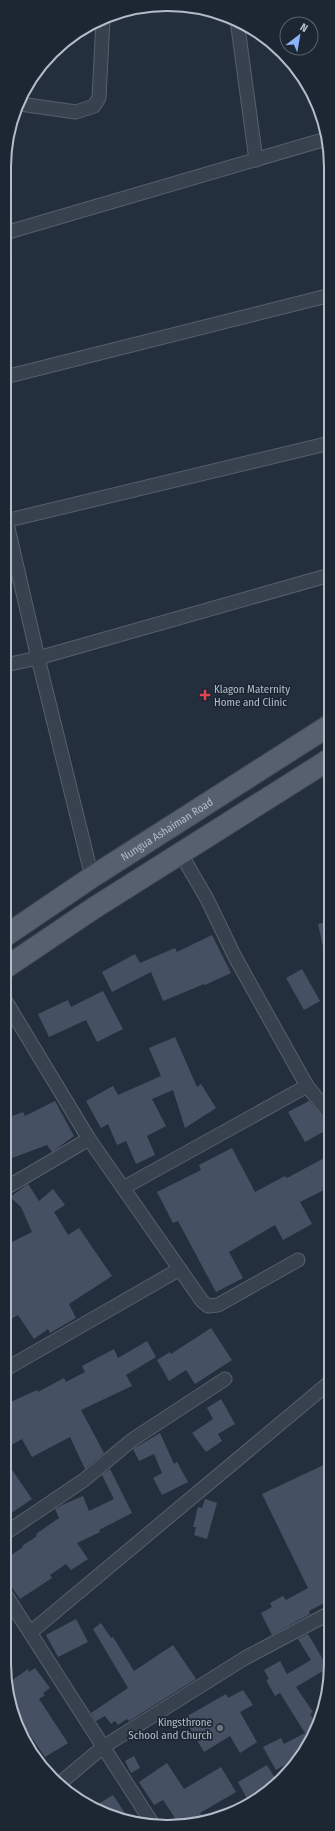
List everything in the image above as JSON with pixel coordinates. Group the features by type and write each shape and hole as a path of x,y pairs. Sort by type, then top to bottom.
{"main road":[{"name":"Nungua Ashaiman Road","path":"11,932 92,877 324,729"},
{"path":"11,964 94,908 324,763"}],"street":[{"path":"24,105 76,112 94,106 99,98 103,25"},
{"path":"238,28 256,160"},
{"path":"11,231 322,140"},
{"path":"11,375 324,297"},
{"path":"11,518 324,444"},
{"path":"11,544 92,877"},
{"path":"11,664 38,658 324,577"},
{"path":"184,852 185,861 207,899 235,956 308,1086 324,1106"},
{"path":"11,1010 89,1139 202,1301 208,1306 218,1305 298,1260"},
{"path":"123,1188 308,1086"},
{"path":"11,1185 89,1139"},
{"path":"11,1366 180,1269"},
{"path":"11,1529 84,1480 132,1440 224,1379"},
{"path":"31,1632 324,1387"},
{"path":"11,1602 150,1819"},
{"path":"63,1780 103,1747 245,1658 324,1616"}],"building":[{"path":"324,922 324,951 318,924"},
{"path":"212,935 231,973 163,1001 151,972 112,992 102,972 135,954 140,963 175,948 177,952"},
{"path":"302,969 320,1001 304,1010 286,978"},
{"path":"103,991 123,1029 97,1042 86,1020 49,1037 38,1014 68,1000 71,1007"},
{"path":"175,1037 197,1087 201,1084 216,1108 185,1128 173,1090 152,1099 166,1126 147,1136 155,1155 136,1164 126,1141 117,1145 108,1124 101,1128 86,1101 113,1086 118,1095 161,1076 149,1048"},
{"path":"55,1101 74,1136 52,1152 47,1145 11,1158 11,1116 23,1112 25,1116"},
{"path":"309,1101 324,1118 324,1131 305,1142 288,1112"},
{"path":"232,1148 255,1192 285,1176 287,1178 324,1158 324,1190 300,1202 312,1224 283,1240 275,1225 229,1252 243,1278 216,1292 178,1221 173,1223 157,1192 201,1170 199,1165"},
{"path":"28,1184 39,1201 53,1189 65,1205 54,1212 68,1235 79,1228 112,1276 69,1304 76,1318 50,1333 48,1329 34,1339 18,1315 11,1319 11,1242 32,1232 21,1207 11,1196"},
{"path":"211,1328 232,1360 195,1384 186,1370 169,1381 157,1360 170,1352 171,1354"},
{"path":"147,1341 156,1357 126,1375 132,1386 81,1410 104,1453 85,1469 70,1437 32,1457 22,1439 11,1445 11,1402 37,1390 38,1392 64,1378 66,1382 85,1372 82,1366 114,1349 118,1358"},
{"path":"221,1399 235,1424 218,1434 222,1441 206,1452 192,1433 213,1419 207,1408"},
{"path":"160,1433 174,1464 177,1462 188,1482 162,1495 153,1478 162,1473 154,1454 139,1461 133,1449"},
{"path":"324,1465 324,1603 309,1611 310,1614 272,1635 261,1613 272,1607 270,1603 283,1596 286,1600 308,1588 262,1494"},
{"path":"11,1468 32,1499 11,1513"},
{"path":"110,1469 132,1513 99,1530 100,1532 77,1543 88,1559 71,1570 66,1564 50,1575 52,1578 20,1599 11,1586 11,1555 37,1536 36,1534 59,1518 55,1509 62,1505 83,1496 89,1511 114,1499 102,1475"},
{"path":"205,1499 217,1503 207,1539 194,1535 196,1527 193,1527 198,1507 202,1508"},
{"path":"76,1619 88,1642 58,1657 46,1635"},
{"path":"101,1623 111,1638 113,1637 134,1671 173,1645 196,1679 129,1721 127,1719 118,1725 115,1721 111,1724 105,1716 96,1721 91,1713 128,1688 93,1629"},
{"path":"308,1634 324,1661 324,1670 296,1687 313,1712 310,1714 314,1720 308,1733 292,1759 289,1763 276,1770 263,1747 281,1738 284,1744 305,1733 280,1693 275,1696 266,1680 269,1679 264,1670 280,1661 287,1674 311,1660 298,1639"},
{"path":"35,1668 50,1688 43,1693 45,1695 39,1699 68,1743 45,1757 27,1733 19,1714 12,1684 12,1680 28,1669 29,1672"},
{"name":"Kingsthrone School and Church","path":"243,1690 253,1705 240,1712 257,1742 240,1753 230,1736 204,1752 184,1718 226,1694 228,1698"},
{"path":"134,1756 140,1768 131,1773 125,1761"},
{"path":"167,1763 184,1789 221,1767 236,1792 200,1813 202,1816 176,1820 163,1800 154,1805 139,1782"},
{"path":"267,1765 275,1777 263,1788 247,1798 238,1782"},
{"path":"113,1795 126,1815 117,1812 98,1804"}],"place":[{"name":"Klagon Maternity Home and Clinic","path":"205,695"},
{"name":"Kingsthrone School and Church","path":"220,1728"}]}
